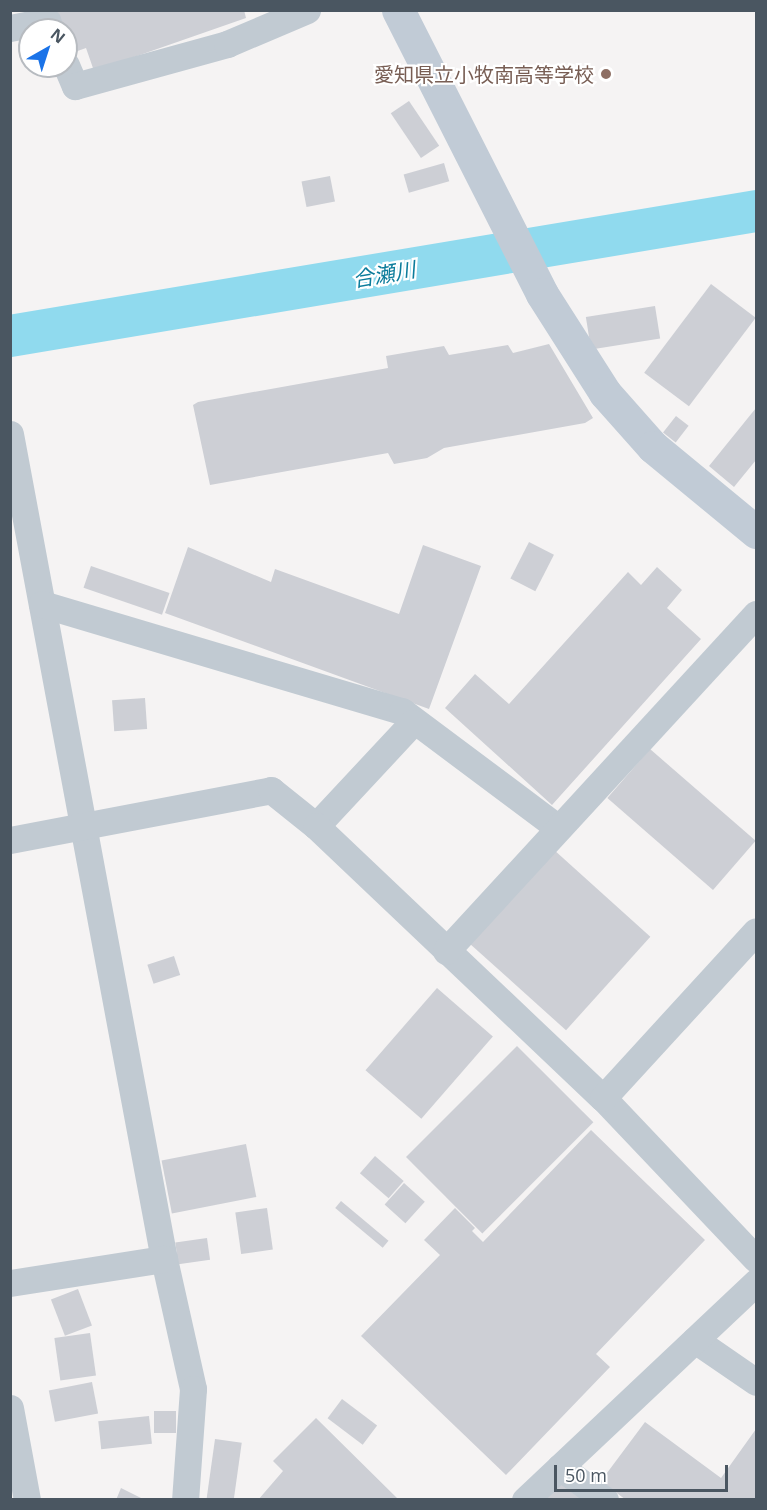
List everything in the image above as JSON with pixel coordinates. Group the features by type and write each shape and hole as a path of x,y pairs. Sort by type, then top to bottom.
{"street":[{"path":"72,78 75,86 227,45 307,10"},
{"path":"398,10 543,294 605,393 653,447 756,532"},
{"path":"10,434 164,1259 193,1389 185,1500"},
{"path":"42,604 402,711 412,723 557,827"},
{"path":"446,951 557,827 756,614"},
{"path":"316,826 412,723"},
{"path":"10,840 271,790 316,826 603,1098 756,1259"},
{"path":"603,1098 756,931"},
{"path":"10,1283 164,1259"},
{"path":"525,1500 756,1282"},
{"path":"695,1340 756,1382"},
{"path":"10,1408 27,1500"},
{"path":"560,1467 605,1500"}],"building":[{"path":"57,10 244,10 246,18 94,71 86,48 78,51 78,18 60,18"},
{"path":"409,101 439,146 421,158 391,113"},
{"path":"444,163 449,181 409,193 404,175"},
{"path":"330,176 335,202 306,207 302,182"},
{"path":"711,284 756,318 689,406 644,373"},
{"path":"655,306 660,339 591,350 586,317"},
{"path":"549,344 593,418 585,423 444,448 427,458 394,464 388,453 210,485 193,405 198,402 388,368 386,356 444,346 449,355 508,345 513,353"},
{"path":"756,408 756,460 734,487 709,466"},
{"path":"676,416 689,426 676,442 663,433"},
{"path":"529,542 554,555 535,591 510,579"},
{"path":"423,545 481,566 429,709 165,613 188,547 271,582 275,569 399,614"},
{"path":"91,566 169,593 162,615 84,588"},
{"path":"657,567 682,590 667,608 701,639 552,805 445,708 475,674 509,704 628,572 641,585"},
{"path":"145,698 147,729 114,731 112,700"},
{"path":"650,749 756,841 713,890 607,798"},
{"path":"553,849 650,937 566,1030 469,943"},
{"path":"174,956 180,975 154,984 147,965"},
{"path":"437,988 493,1037 421,1119 365,1070"},
{"path":"517,1046 593,1122 482,1233 406,1157"},
{"path":"591,1130 705,1240 596,1354 610,1367 506,1475 361,1336 440,1255 424,1240 455,1208 475,1228 472,1231 483,1242"},
{"path":"246,1144 256,1197 172,1213 162,1160"},
{"path":"375,1156 404,1181 389,1198 360,1173"},
{"path":"404,1183 425,1202 405,1223 385,1205"},
{"path":"341,1201 388,1241 383,1248 335,1208"},
{"path":"267,1208 273,1250 241,1254 235,1212"},
{"path":"207,1238 210,1260 178,1264 175,1242"},
{"path":"78,1289 92,1325 65,1336 51,1299"},
{"path":"90,1333 96,1376 60,1381 54,1338"},
{"path":"92,1382 98,1413 55,1422 49,1390"},
{"path":"342,1399 377,1425 363,1445 328,1418"},
{"path":"154,1411 176,1411 176,1433 154,1433"},
{"path":"149,1416 152,1444 101,1449 98,1421"},
{"path":"316,1418 399,1500 258,1500 283,1471 273,1461"},
{"path":"645,1422 721,1478 756,1429 756,1500 626,1500 601,1481"},
{"path":"215,1439 242,1443 234,1500 206,1500"},
{"path":"558,1480 585,1500 543,1500"},
{"path":"121,1488 145,1500 116,1500"}],"waterway":[{"name":"合瀬川","path":"10,336 756,211"}],"place":[{"name":"愛知県立小牧南高等学校","path":"606,74"}]}
